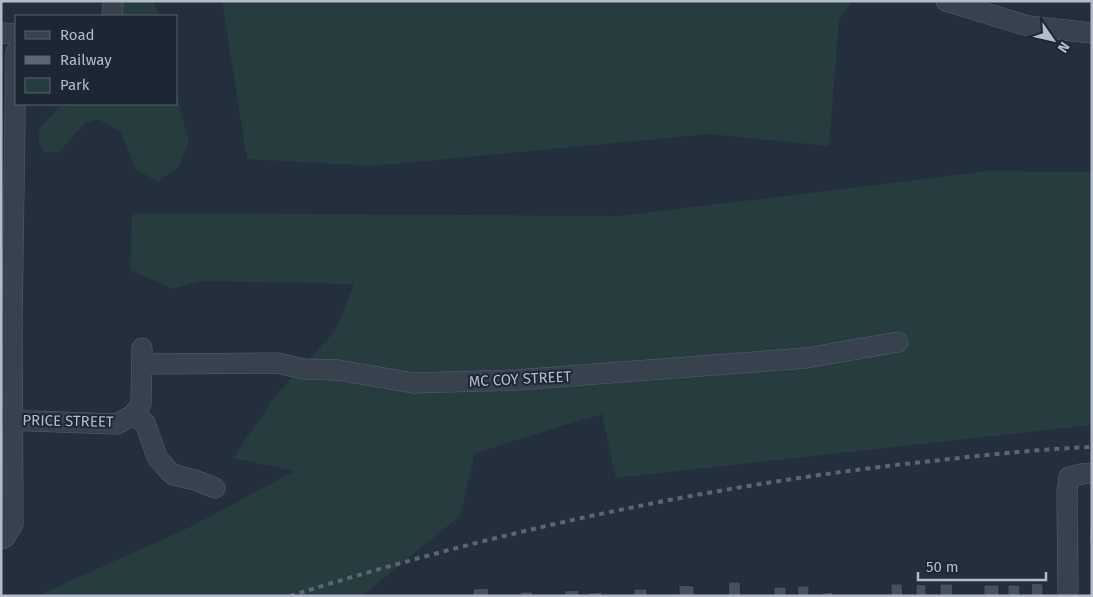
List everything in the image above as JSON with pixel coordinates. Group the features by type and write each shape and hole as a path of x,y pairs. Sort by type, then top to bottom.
{"street":[{"path":"112,15 113,1"},
{"path":"946,1 1028,26 1092,33"},
{"path":"1,33 15,34"},
{"path":"3,538 13,524 7,420 6,322 8,130 15,62"},
{"name":"MC COY STREET","path":"133,415 141,404 142,356 277,363 304,369 338,370 423,383 516,380 806,358 898,342"},
{"path":"133,415 145,423 157,457 169,471 174,475 195,480 215,488"},
{"name":"PRICE STREET","path":"7,420 117,424 133,415"},
{"path":"1068,596 1066,492 1069,477 1080,474 1092,474"}],"green space":[{"path":"117,1 154,1 158,15 117,15"},
{"path":"222,1 852,1 839,20 829,146 709,134 373,166 247,159"},
{"path":"178,99 189,142 179,166 158,182 136,169 121,132 97,119 85,123 59,152 45,153 38,141 40,128 59,107 65,105 178,105"},
{"path":"990,171 1092,172 1092,425 616,478 602,414 475,453 460,516 362,596 37,596 190,527 295,471 233,458 277,394 336,330 354,284 199,281 173,289 130,270 132,213 619,216"}],"building":[{"path":"1090,528 1092,529 1092,542 1089,541"},
{"path":"729,582 740,582 741,596 728,596"},
{"path":"1031,583 1043,584 1043,596 1032,596"},
{"path":"891,584 902,584 903,596 891,596"},
{"path":"916,584 926,585 926,596 916,596"},
{"path":"940,584 953,584 952,596 940,596"},
{"path":"679,585 694,586 694,596 679,596"},
{"path":"984,585 999,585 999,596 984,596"},
{"path":"1008,585 1020,585 1020,596 1008,596"},
{"path":"797,586 809,586 809,596 798,596"},
{"path":"774,587 786,587 786,596 774,596"},
{"path":"489,588 488,596 473,596 473,589"},
{"path":"634,589 647,589 647,596 634,596"},
{"path":"579,590 579,596 565,596 564,591"},
{"path":"520,592 533,592 533,596 520,596"},
{"path":"602,592 602,596 588,596 588,593"},
{"path":"833,592 833,596 822,596 822,593"}],"railway":[{"path":"290,596 448,550 608,512 689,496 851,471 992,454 1092,447"}]}
